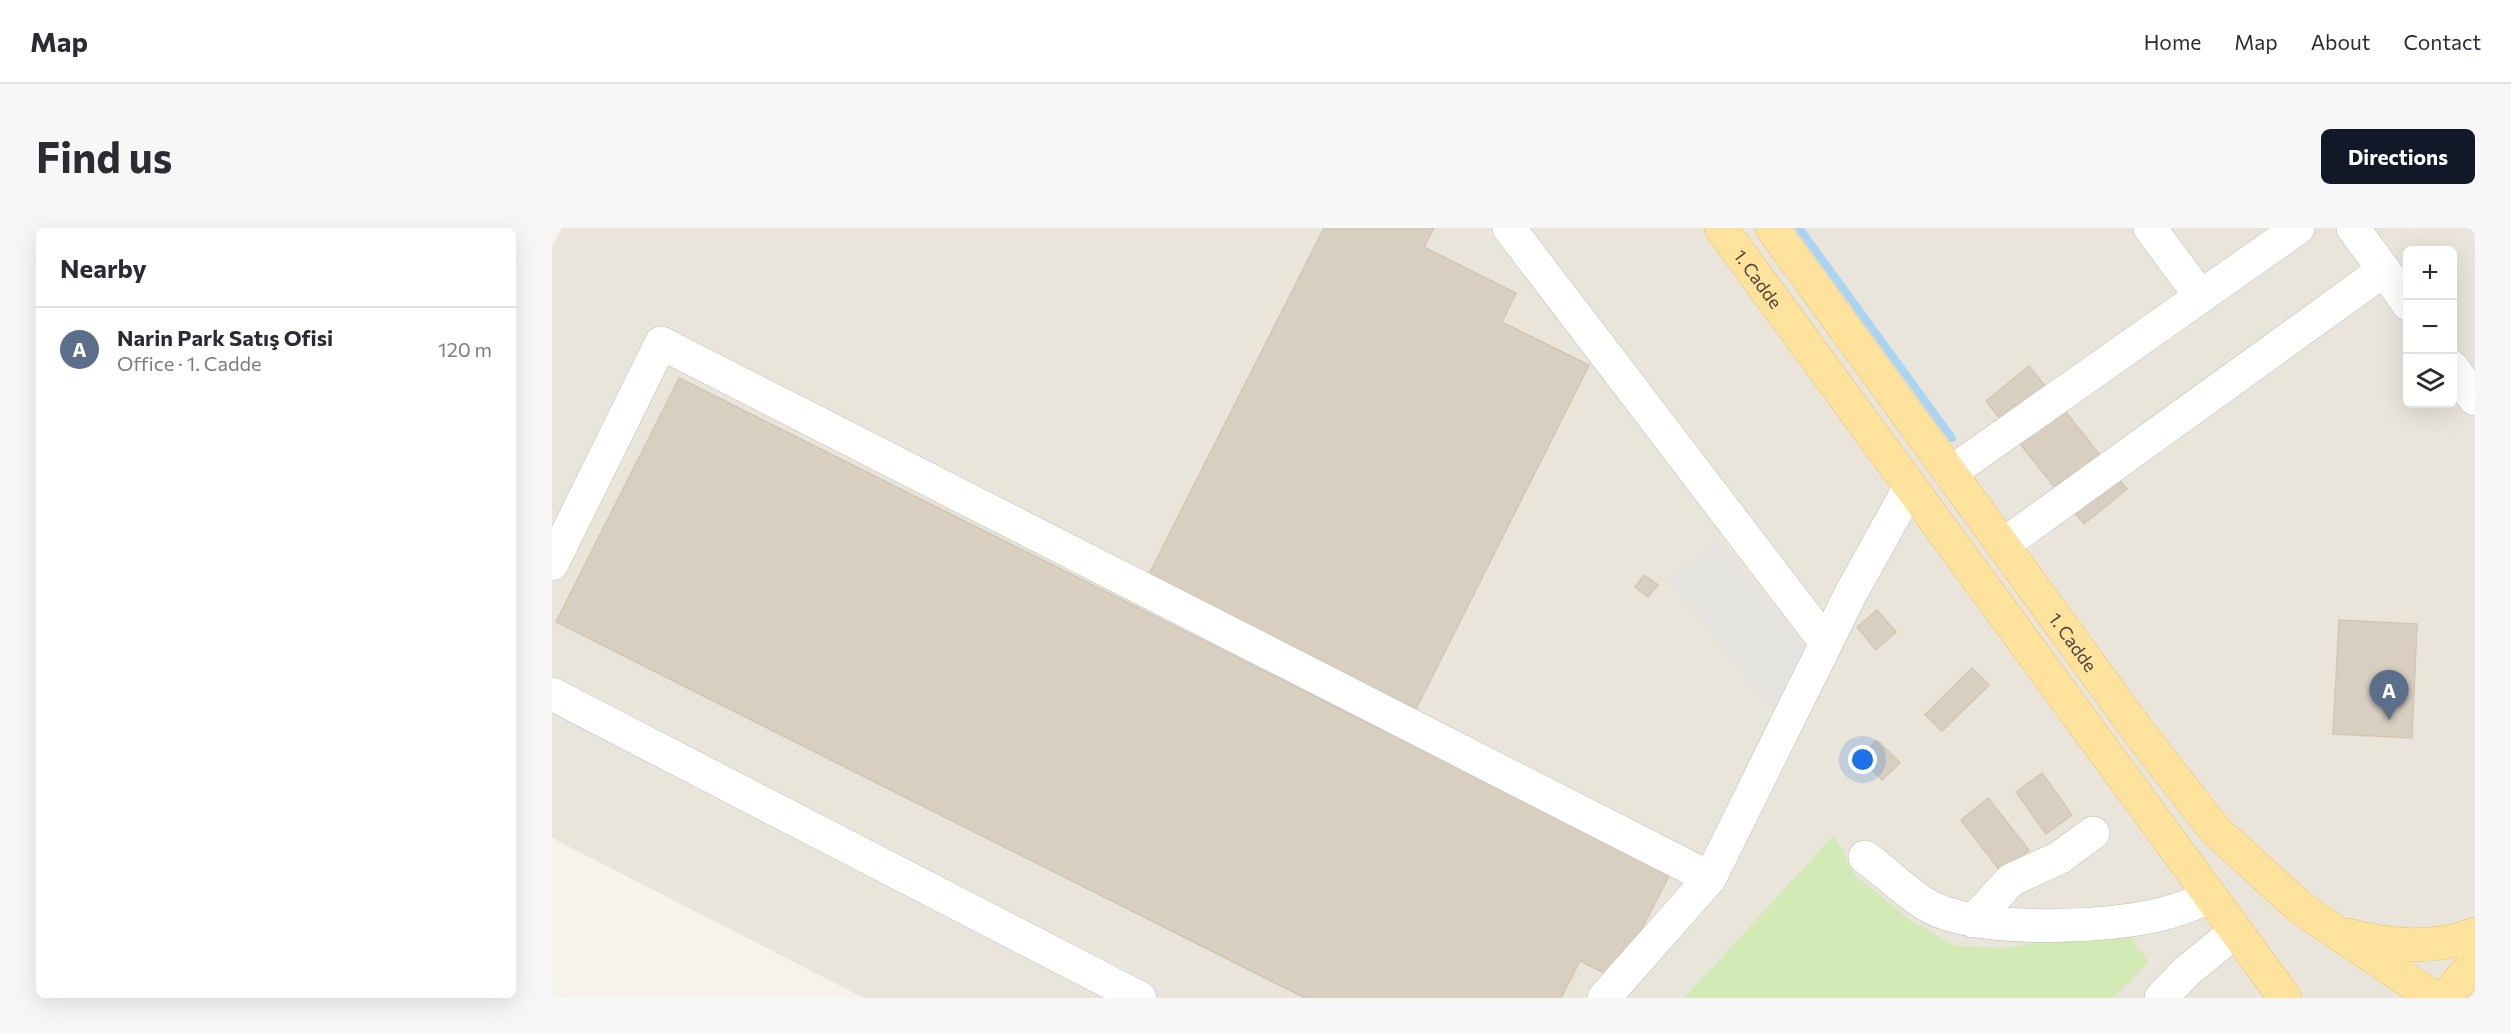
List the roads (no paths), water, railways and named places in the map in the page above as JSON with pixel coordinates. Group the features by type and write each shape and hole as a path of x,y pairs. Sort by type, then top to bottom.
{"main road":[{"name":"1. Cadde","path":"1720,228 2285,998"},
{"name":"1. Cadde","path":"1772,228 2138,731 2215,830 2302,909 2434,998"},
{"path":"2335,932 2361,939 2435,945 2475,934"},
{"path":"2445,998 2475,962"}],"lane":[{"path":"1509,228 1826,643"},
{"path":"2150,228 2200,297"},
{"path":"1950,473 2298,228"},
{"path":"2353,228 2405,300"},
{"path":"2003,545 2384,270"},
{"path":"552,564 661,343 1710,878"},
{"path":"2457,375 2475,399"},
{"path":"1604,998 1710,878 1826,643 1910,487"},
{"path":"552,694 1140,998"},
{"path":"1973,921 2011,880 2059,858 2093,832"},
{"path":"1865,857 1928,906 1973,921 2045,926 2115,921 2162,914 2210,898"},
{"path":"2161,998 2187,971 2235,932"}],"waterway":[{"path":"1799,228 1952,438"}],"place":[{"name":"Narin Park Satış Ofisi","path":"2389,720"}]}
